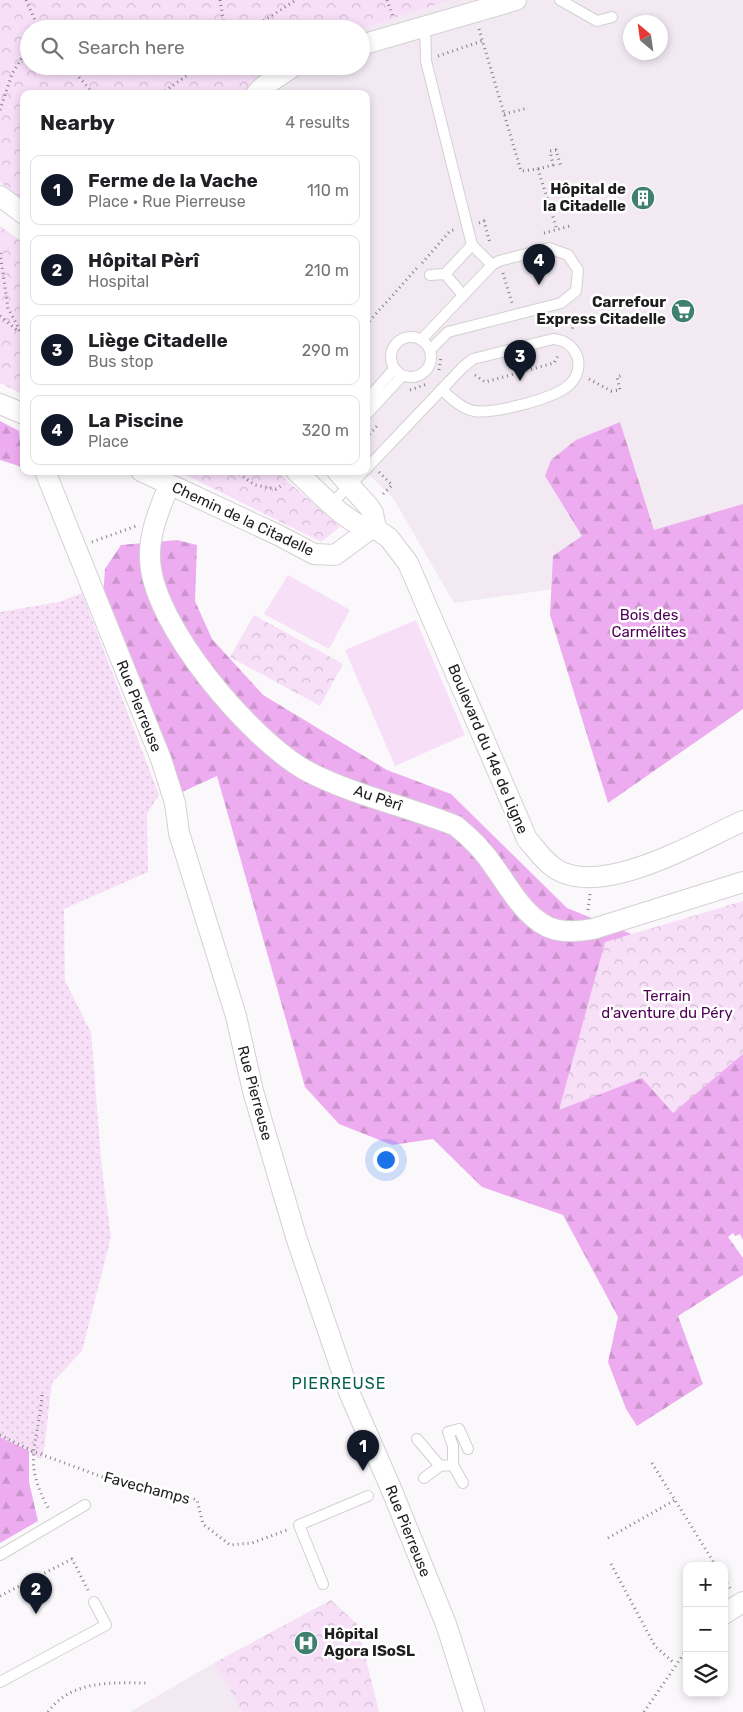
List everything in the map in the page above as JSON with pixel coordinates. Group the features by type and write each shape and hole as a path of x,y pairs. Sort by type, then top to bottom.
{"street":[{"path":"370,42 516,0"},
{"path":"260,90 280,75"},
{"path":"0,196 20,211"},
{"path":"0,404 20,412"},
{"name":"Rue Pierreuse","path":"47,475 161,759 175,803 179,833 236,1016 253,1091 297,1240 349,1392 386,1489 446,1624 474,1712"},
{"name":"Chemin de la Citadelle","path":"149,475 278,535 314,554 335,556 373,529"},
{"name":"Boulevard du 14e de Ligne","path":"302,475 352,522 373,529 389,538 408,563 527,839 553,868 576,875 618,874 644,866 743,821"},
{"path":"350,476 373,513 373,529"},
{"name":"Au Pèrî","path":"169,485 155,523 150,558 152,576 159,602 192,655 247,723 264,741 295,764 322,778 456,826 474,841 528,913 542,924 554,929 572,931 593,928 743,882"},
{"path":"728,1611 743,1602"}],"lane":[{"path":"560,0 597,21 612,17"},
{"path":"425,26 426,61 472,246 496,263"},
{"path":"430,275 445,274 472,246"},
{"path":"398,372 417,377 424,372 429,366 430,350 448,332 561,304 576,291 578,270 568,255 549,248 496,263 421,340"},
{"path":"445,274 463,296"},
{"path":"398,372 391,353 395,344 408,337 421,340 430,350"},
{"path":"370,464 442,390 473,359 553,339 562,340 572,346 579,361 578,373 574,380 559,392 494,410 474,410 458,404 442,390"},
{"path":"370,397 398,372"},
{"path":"370,410 398,372"},
{"path":"332,503 350,476"},
{"path":"463,1483 452,1465 453,1446 448,1432 459,1429 468,1449"},
{"path":"416,1439 440,1466"},
{"path":"424,1478 440,1466 452,1465"},
{"path":"323,1584 299,1525 368,1496"},
{"path":"0,1555 85,1505"},
{"path":"0,1682 106,1625 94,1602"}],"path":[{"path":"26,0 35,20"},
{"path":"220,0 223,20"},
{"path":"265,20 296,0"},
{"path":"474,13 521,171 553,165 550,151 556,150 561,167"},
{"path":"426,61 482,41"},
{"path":"0,110 12,74 20,61"},
{"path":"77,75 90,90"},
{"path":"167,90 187,75"},
{"path":"504,114 528,108"},
{"path":"538,169 557,230"},
{"path":"0,253 8,308 20,330"},
{"path":"496,263 516,316"},
{"path":"0,316 20,333"},
{"path":"578,373 611,391 620,390 617,377 623,375"},
{"path":"241,475 255,485 276,488 295,475"},
{"path":"75,548 146,522 155,523"},
{"path":"572,931 588,909 593,876"},
{"path":"42,1395 40,1425 32,1451 34,1479 42,1498 56,1522"},
{"name":"Favechamps","path":"0,1435 32,1451 108,1479 151,1486 197,1500 203,1524 230,1545 252,1543 299,1525"},
{"path":"652,1463 714,1562"},
{"path":"608,1538 675,1500"},
{"path":"0,1596 72,1558 94,1602"},
{"path":"611,1564 656,1646 675,1664"},
{"path":"644,1712 685,1652"},
{"path":"48,1712 52,1706 72,1691 104,1682 149,1683"}],"shaded area":[{"path":"451,0 743,0 743,504 654,531 619,422 545,476 610,581 454,603 393,498 369,475 370,90 268,90 287,75 370,75 370,26"},
{"name":"Hôpital Agora ISoSL","path":"331,1600 357,1624 379,1712 130,1712 214,1663"}],"green space":[{"path":"0,0 451,0 370,26 370,20 20,20 20,75 265,75 247,90 20,90 20,198 0,182"},
{"path":"0,226 20,240 20,393 0,383"},
{"path":"0,421 19,431 20,466 0,460"},
{"name":"Bois des Carmélites","path":"620,422 654,530 743,504 743,709 608,803 550,615 553,556 582,536 545,476 551,460 576,440"},
{"path":"186,475 281,475 340,527 321,542"},
{"path":"177,540 197,545 195,601 212,639 263,695 387,770 451,794 567,908 743,979 743,1240 740,1234 735,1236 733,1233 728,1237 743,1258 743,1275 678,1316 703,1384 637,1426 626,1409 608,1362 618,1317 563,1215 482,1187 433,1139 392,1145 339,1124 305,1087 217,776 182,792 103,598 105,569 121,545"},
{"path":"288,575 350,610 329,649 264,614"},
{"path":"82,593 159,795 147,814 148,872 64,909 65,981 91,1032 102,1170 111,1237 82,1351 52,1383 43,1457 41,1459 0,1437 0,612 59,602"},
{"path":"254,615 343,664 320,706 230,657"},
{"path":"416,620 465,735 395,766 345,650"},
{"name":"Terrain d'aventure du Péry","path":"743,901 743,1054 673,1113 642,1078 559,1110 605,942"},
{"path":"0,1437 29,1451 29,1482 38,1521 0,1543"},
{"name":"Hôpital Agora ISoSL","path":"331,1600 357,1624 379,1712 243,1712 214,1663"}],"place":[{"name":"Hôpital de la Citadelle","path":"643,198"},
{"name":"La Piscine","path":"539,285"},
{"name":"Carrefour Express Citadelle","path":"683,311"},
{"name":"Liège Citadelle","path":"520,381"},
{"name":"Ferme de la Vache","path":"363,1471"},
{"name":"Hôpital Pèrî","path":"36,1614"},
{"name":"Hôpital Agora ISoSL","path":"306,1643"}],"district":[{"name":"PIERREUSE","path":"339,1383"}]}
